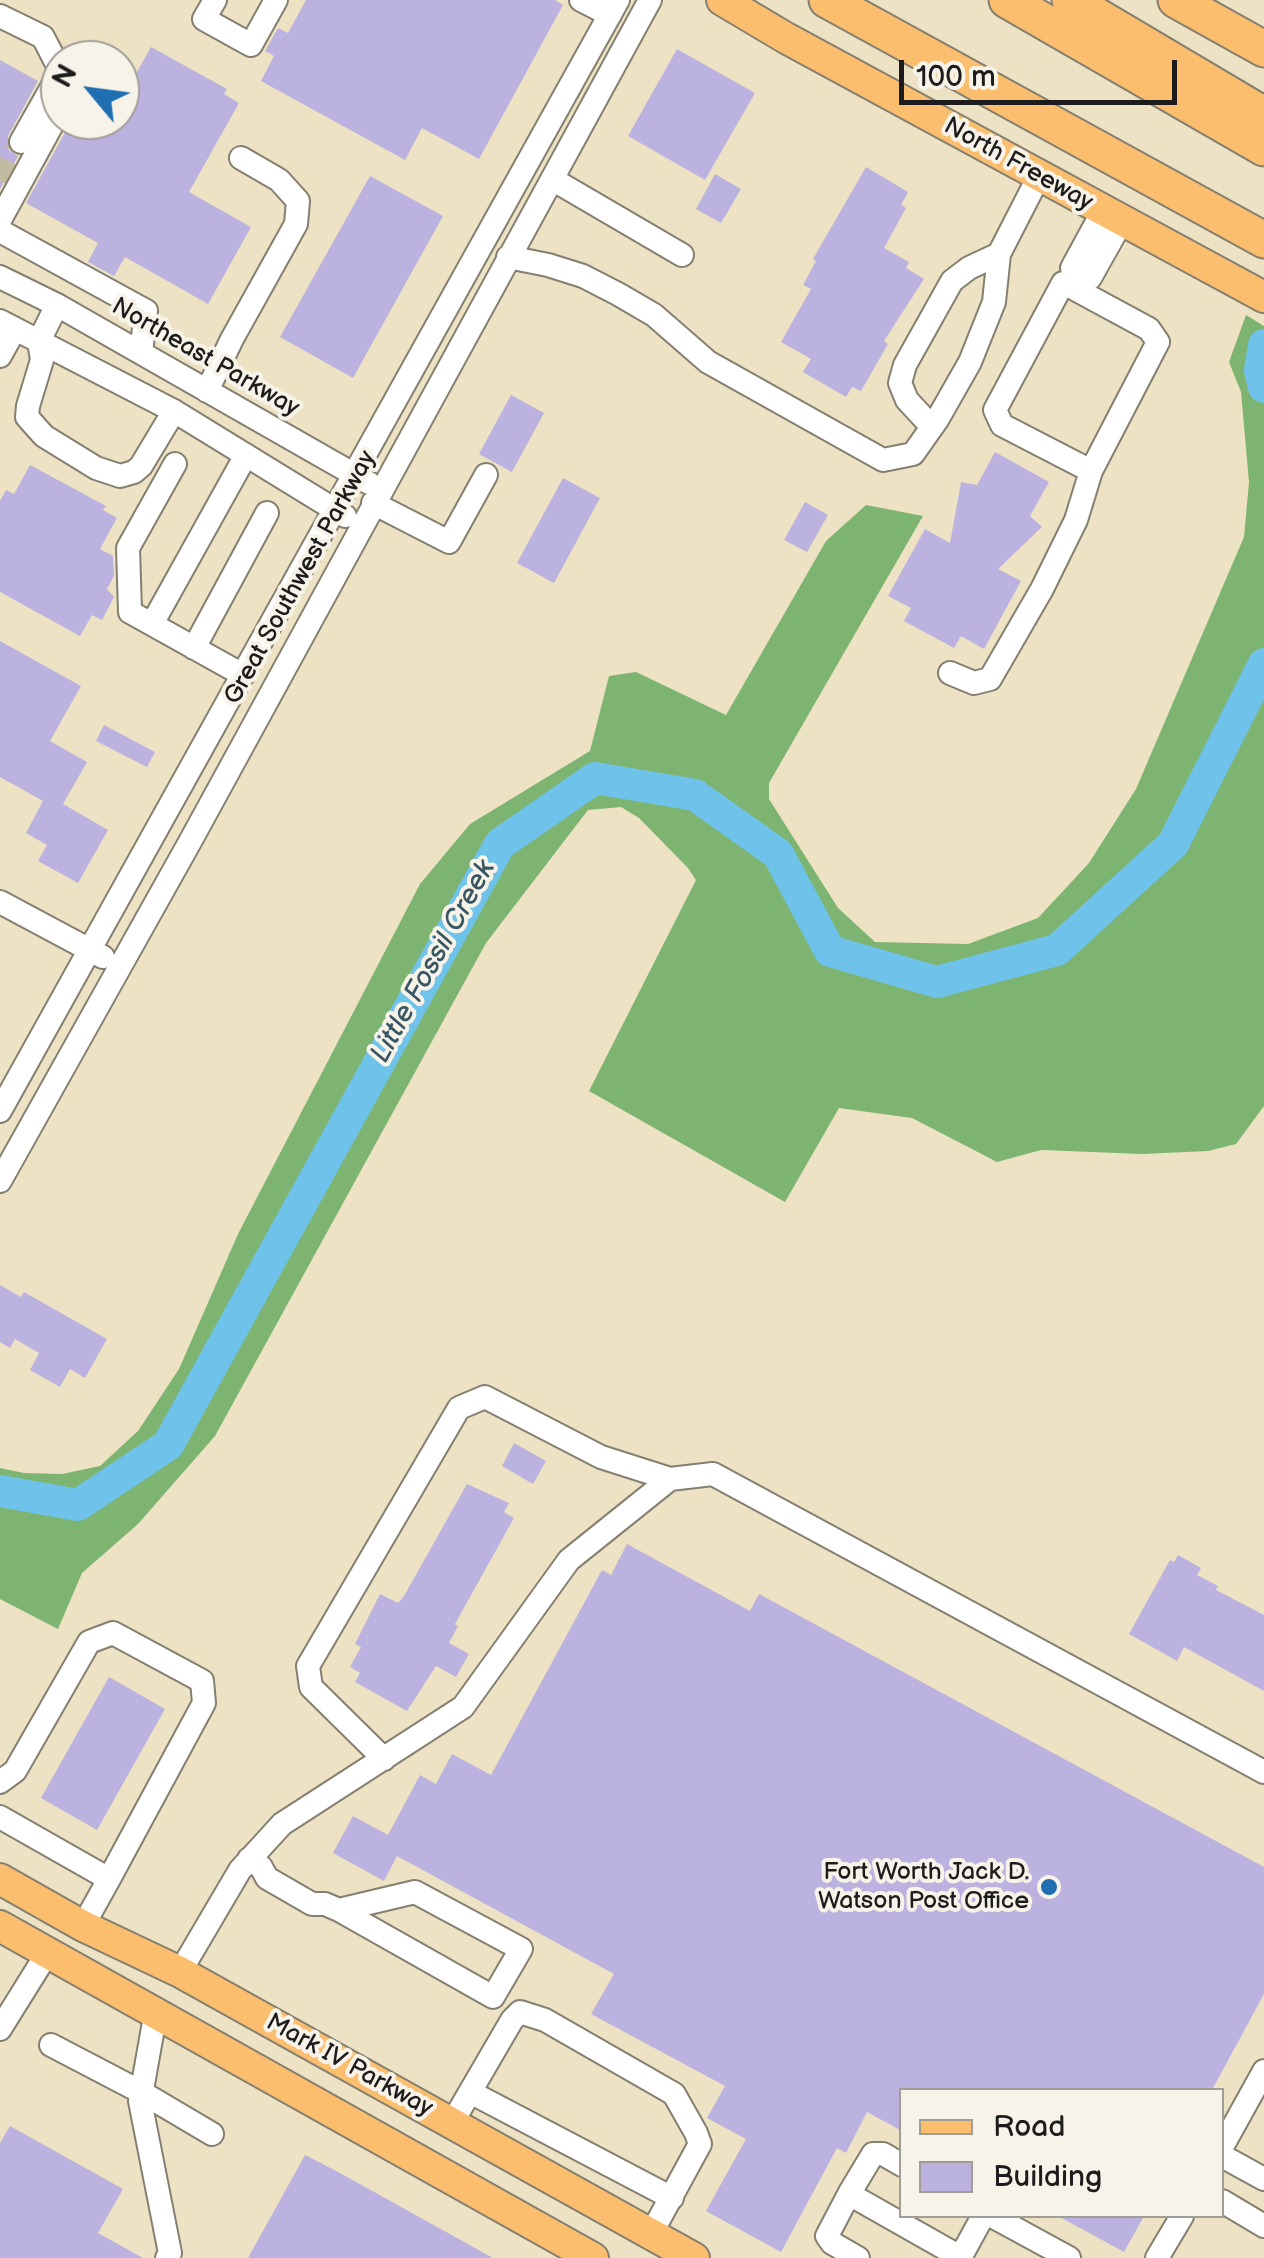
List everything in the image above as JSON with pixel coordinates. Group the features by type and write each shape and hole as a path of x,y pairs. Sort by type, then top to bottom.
{"highway":[{"name":"North Freeway","path":"827,0 1253,234"},
{"path":"872,0 1224,198 1253,234"},
{"path":"1008,0 1264,148"},
{"path":"1070,0 1264,115"},
{"path":"1181,2 1264,50"}],"main road":[{"name":"North Freeway","path":"722,0 1264,296"},
{"name":"Mark IV Parkway","path":"0,1879 83,1926 180,1972 694,2258"},
{"name":"Mark IV Parkway","path":"0,1926 594,2258"},
{"path":"156,2011 180,1972"}],"street":[{"path":"215,0 204,20 251,45 276,0"},
{"path":"581,0 614,8"},
{"name":"Great Southwest Parkway","path":"0,1181 650,0"},
{"name":"Great Southwest Parkway","path":"0,1111 614,8"},
{"path":"0,16 44,40"},
{"path":"21,142 40,107"},
{"path":"0,220 44,140"},
{"path":"208,392 232,339 296,224 298,201 278,180 241,158"},
{"path":"508,257 565,270 618,294 654,315 708,362 883,460 913,454 970,362 994,302 999,254 1039,176"},
{"path":"552,179 682,255"},
{"path":"950,672 974,683 990,679 1068,537 1091,471 1158,342 1150,330 1078,281 1072,268 1112,216"},
{"path":"0,231 146,311 141,354"},
{"path":"932,426 907,400 900,383 905,365 952,281 999,254"},
{"name":"Northeast Parkway","path":"0,277 57,305 355,476 377,496 449,542 486,475"},
{"path":"1078,281 1063,283 995,410 1002,425 1091,471"},
{"path":"57,305 39,341 42,360 27,417 44,436 96,468 120,476 134,472 174,411"},
{"path":"0,356 7,325 174,411 361,524"},
{"path":"152,624 246,455"},
{"path":"175,464 128,548 130,612 243,675"},
{"path":"194,648 267,513"},
{"path":"0,902 120,966"},
{"path":"384,1758 312,1686 308,1666 459,1408 485,1397 601,1457 670,1480 713,1474 1264,1772"},
{"path":"180,1972 240,1870 255,1863 282,1824 463,1707 568,1560 670,1480"},
{"path":"0,1782 16,1771 89,1642 113,1633 202,1681 204,1704 83,1926"},
{"path":"0,1816 109,1879"},
{"path":"255,1863 274,1866 319,1891 352,1933 378,1948 400,1945 494,1997 521,1949 415,1892 332,1907"},
{"path":"0,2029 48,1952"},
{"path":"156,2011 140,2101 168,2258"},
{"path":"452,2124 512,2020 520,2012 545,2020 674,2094 700,2144 652,2234"},
{"path":"51,2045 212,2134"},
{"path":"1224,2143 1264,2071"},
{"path":"470,2092 672,2198"},
{"path":"858,2258 832,2243 828,2236 874,2154 899,2163"},
{"path":"1224,2157 1264,2179"},
{"path":"849,2194 961,2258 982,2218"},
{"path":"1224,2202 1264,2226"},
{"path":"996,2218 1068,2258"},
{"path":"1157,2258 1181,2218"}],"green space":[{"path":"1246,315 1264,326 1264,1106 1236,1144 1208,1151 1142,1154 1041,1150 997,1162 912,1118 839,1108 785,1202 589,1091 696,880 639,818 621,807 588,810 486,943 215,1436 138,1524 82,1573 58,1629 0,1599 0,1468 62,1474 100,1466 138,1431 179,1369 238,1234 420,884 470,824 590,751 609,676 636,672 726,715 826,541 866,505 923,516 769,783 769,799 838,908 875,942 968,944 1038,918 1089,863 1136,789 1244,537 1249,482 1241,392 1229,362"}],"building":[{"path":"306,0 555,0 563,5 479,159 422,128 405,160 261,81 274,56 265,51 278,28 288,33"},
{"path":"151,47 227,89 224,94 239,103 189,192 251,227 208,304 125,257 114,276 88,262 98,243 26,203 61,140 140,140 140,67"},
{"path":"677,49 755,93 705,180 628,136"},
{"path":"0,60 38,81 8,136 8,149 18,156 0,189"},
{"path":"866,167 908,192 901,205 906,208 884,248 909,262 906,268 924,279 884,341 888,344 861,391 852,387 846,397 803,372 811,359 781,342 811,289 803,285 816,261 813,259"},
{"path":"715,174 741,189 721,223 696,209"},
{"path":"370,176 443,216 353,378 280,337"},
{"path":"511,395 544,413 512,472 479,454"},
{"path":"995,452 1049,482 1030,516 1042,527 998,569 1021,581 984,649 961,636 954,648 904,621 911,608 888,596 925,529 950,543 961,482 977,485"},
{"path":"30,465 106,506 103,510 117,518 100,549 113,556 114,576 107,589 114,597 102,620 92,615 80,636 0,592 0,501 6,490 14,494"},
{"path":"563,478 600,498 554,583 517,563"},
{"path":"805,502 828,515 807,552 784,540"},
{"path":"0,641 81,686 50,741 87,762 63,804 108,830 78,883 38,861 47,845 26,833 43,801 0,777"},
{"path":"104,725 155,752 147,767 96,741"},
{"path":"0,1285 21,1297 24,1292 107,1339 85,1378 70,1369 60,1387 30,1370 39,1353 15,1339 10,1348 0,1342"},
{"path":"514,1443 546,1461 533,1484 502,1466"},
{"path":"467,1484 509,1503 504,1512 514,1518 455,1624 458,1626 449,1643 469,1654 456,1677 436,1666 407,1711 355,1682 360,1673 350,1667 361,1647 355,1644 380,1594 398,1603 404,1596"},
{"path":"627,1544 750,1611 759,1594 1264,1867 1264,1994 1213,2088 899,2088 899,2129 867,2112 846,2153 837,2148 781,2252 706,2211 746,2139 707,2118 725,2086 591,2014 614,1974 397,1856 384,1881 333,1853 353,1816 388,1835 420,1775 436,1784 452,1754 491,1775 602,1570 611,1575"},
{"path":"1178,1555 1201,1568 1197,1575 1218,1586 1216,1590 1264,1615 1264,1691 1184,1647 1177,1661 1129,1634 1170,1560 1174,1562"},
{"path":"109,1677 165,1709 97,1830 41,1798"},
{"path":"10,2126 123,2189 98,2233 143,2258 0,2258 0,2143"},
{"path":"305,2155 340,2173 493,2258 248,2258"},
{"path":"1062,2218 1143,2218 1124,2252"}],"waterway":[{"name":"Little Fossil Creek","path":"1264,345 1260,370 1264,387"},
{"name":"Little Fossil Creek","path":"0,1491 78,1505 168,1445 500,844 595,778 695,795 778,854 830,951 937,982 1057,950 1173,844 1264,664"}],"tunnel":[{"path":"0,181 21,142"}],"place":[{"name":"Fort Worth Jack D. Watson Post Office","path":"1049,1887"}]}
